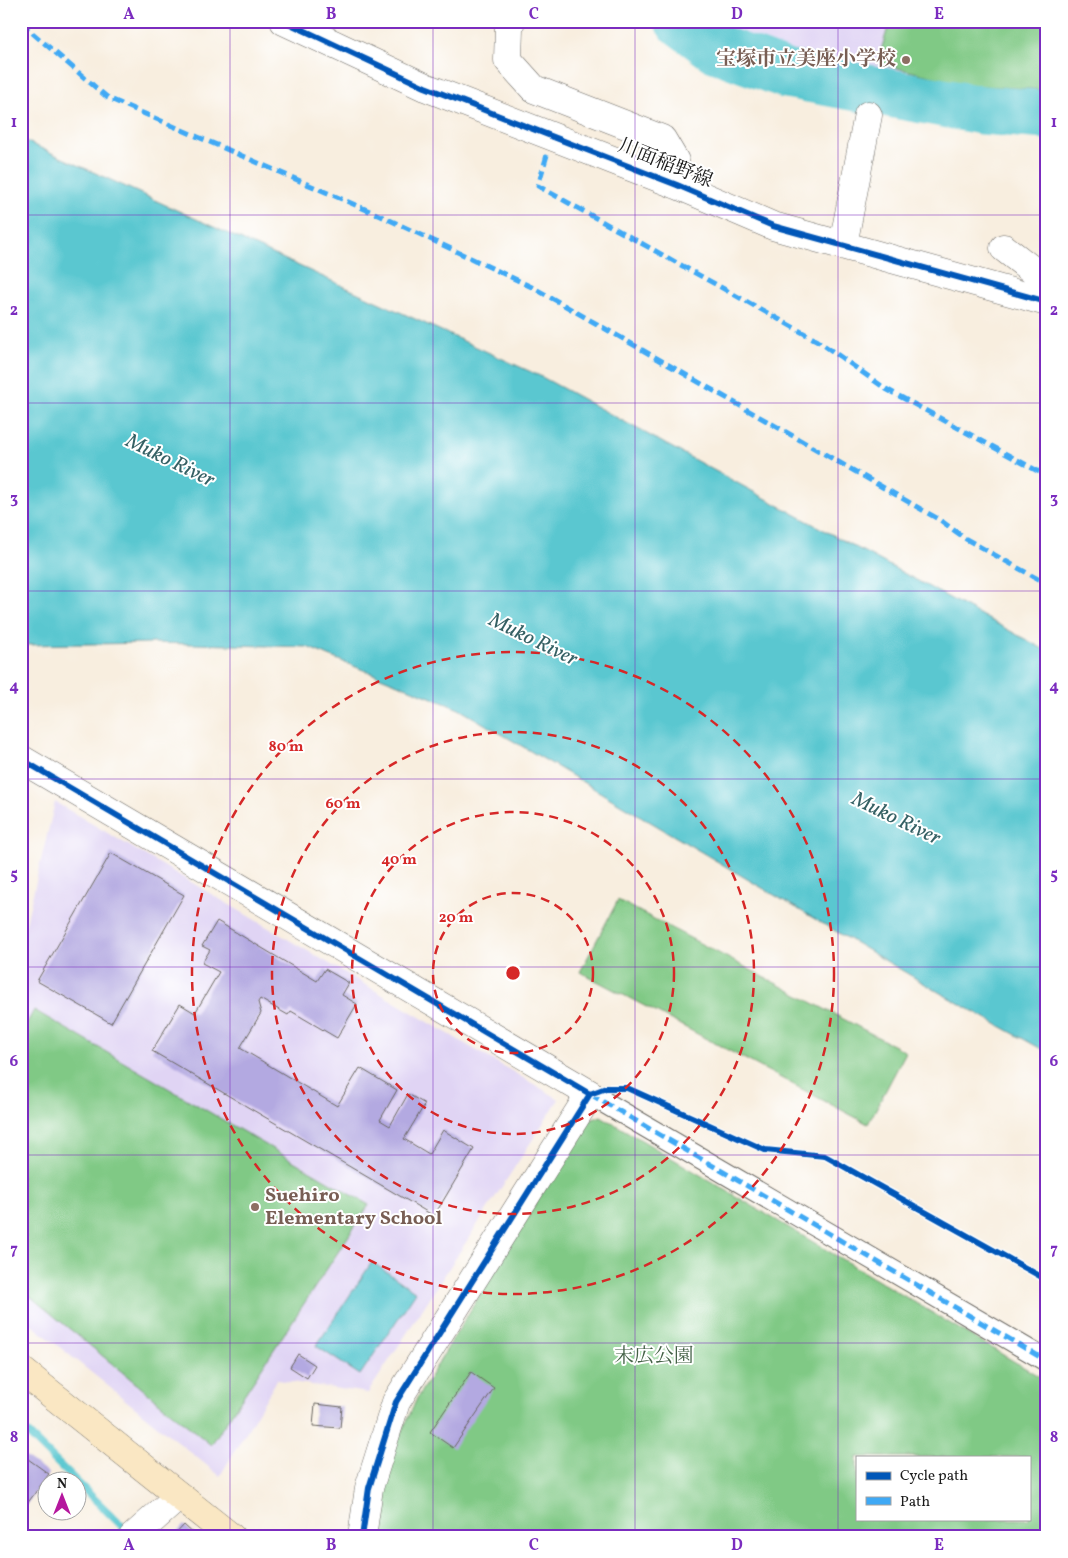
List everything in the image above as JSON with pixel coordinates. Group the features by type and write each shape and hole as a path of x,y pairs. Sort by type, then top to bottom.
{"main road":[{"path":"21,1370 231,1537"}],"street":[{"name":"川面稲野線","path":"284,21 425,87 676,185 773,226 843,245 1041,288"},
{"path":"511,21 508,60 534,89 662,139 676,161 676,185"},
{"path":"843,245 868,115"},
{"path":"1004,248 1041,288"},
{"path":"21,759 1047,1361"},
{"path":"362,1537 369,1488 396,1402 590,1094"},
{"path":"133,1537 179,1496"}],"path":[{"path":"149,21 160,27"},
{"path":"644,1095 765,1150 825,1156 1047,1280"}],"shaded area":[{"name":"宝塚市立美座小学校","path":"692,21 1047,21 1047,106 929,98 789,68 742,53"},
{"name":"Suehiro Elementary School","path":"55,802 559,1099 368,1393 277,1380 220,1476 21,1316 21,944"}],"green space":[{"path":"890,21 1047,21 1047,90 966,85 877,63"},
{"path":"618,900 906,1052 868,1124 580,972"},
{"path":"34,1010 369,1205 211,1445 21,1289 21,1034"},
{"name":"末広公園","path":"601,1116 1047,1381 1047,1537 369,1537 380,1481 417,1398 585,1122"}],"water":[{"name":"Muko River","path":"21,139 540,376 1047,651 1047,1052 942,994 459,709 307,647 154,643 21,645"},
{"path":"372,1262 416,1292 360,1375 316,1346"}],"building":[{"path":"21,828 28,830 22,852 21,852"},
{"path":"111,853 184,895 111,1023 37,981"},
{"path":"217,921 317,981 325,969 349,983 342,995 357,1004 337,1038 291,1011 288,1015 260,999 258,1002 261,1013 240,1048 337,1106 360,1068 397,1090 380,1120 390,1126 408,1094 425,1104 404,1139 429,1154 443,1130 474,1149 434,1216 152,1051 180,1004 195,1013 219,972 202,963 210,950 202,946"},
{"path":"298,1354 315,1365 307,1378 290,1367"},
{"path":"471,1372 494,1388 453,1448 430,1432"},
{"path":"315,1404 342,1407 340,1428 313,1426"},
{"path":"21,1454 43,1470 38,1470 38,1489 21,1512"},
{"path":"184,1525 197,1537 173,1537"}],"waterway":[{"path":"679,21 715,48 786,74 981,110 1047,115"},
{"path":"21,1427 65,1470"},
{"path":"88,1493 124,1528"}],"marked path":[{"path":"21,23 108,98 381,216 534,288 940,520 966,539 1047,584"},
{"path":"547,155 538,186 818,341 886,389 1047,476"},
{"path":"590,1094 1047,1361"}],"cycle path":[{"path":"284,21 425,87 677,185 773,226 1047,302"},
{"path":"21,759 590,1094"},
{"path":"362,1537 369,1488 396,1402 590,1094 606,1088 627,1088 765,1150 825,1156 1047,1280"}],"place":[{"name":"宝塚市立美座小学校","path":"906,60"},
{"name":"Suehiro Elementary School","path":"255,1207"}]}
